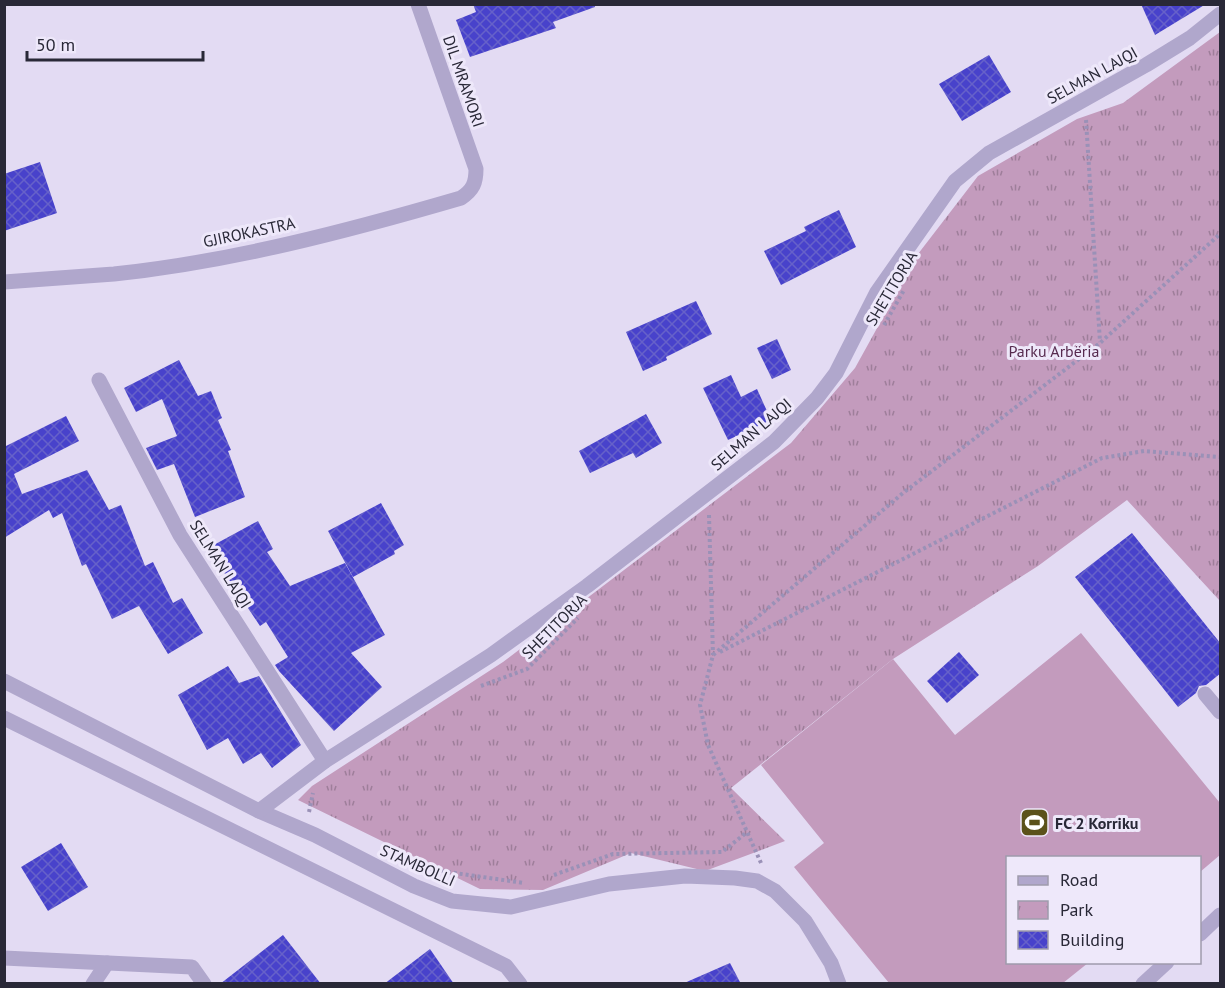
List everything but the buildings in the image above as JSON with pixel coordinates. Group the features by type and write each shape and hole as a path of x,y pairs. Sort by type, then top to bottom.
{"street":[{"name":"DIL MRAMORI","path":"418,4 476,169"},
{"name":"SELMAN LAJQI","path":"259,811 325,761 491,656 709,494 774,442 817,398 842,364 877,292 955,181 989,153 1146,65 1190,38 1221,14"},
{"name":"GJIROKASTRA","path":"4,282 115,274 191,262 385,220 460,198 473,187 476,169"},
{"name":"SELMAN LAJQI","path":"99,380 180,535 325,761"},
{"name":"STAMBOLLI","path":"4,681 259,811 315,836 414,886 452,901 511,907 609,884 685,876 757,881 775,891 805,921 826,953 839,984"},
{"path":"1205,694 1221,712"},
{"path":"4,718 506,966 520,984"},
{"path":"1201,933 1221,915"},
{"path":"4,958 192,967 204,984"},
{"path":"93,984 107,963"},
{"path":"1143,984 1166,964"}],"path":[{"path":"1076,126 1095,115"},
{"path":"1086,120 1100,343"},
{"path":"713,655 903,494 1100,343 1221,234"},
{"name":"SHETITORJA","path":"882,328 910,280"},
{"path":"713,655 1102,458 1144,451 1221,457"},
{"path":"709,494 713,655 700,705 708,745 746,833 775,891"},
{"path":"700,520 716,509"},
{"name":"SHETITORJA","path":"473,689 527,669 583,613"},
{"path":"313,789 309,812 319,817"},
{"path":"551,876 613,854 722,852 746,833"},
{"path":"382,846 434,870 530,884"}],"green space":[{"name":"Parku Arbëria","path":"1220,32 1220,601 1127,500 1038,566 893,659 731,788 785,841 705,871 631,853 543,890 480,889 298,800 312,786 503,662 791,443 855,368 918,254 978,176 1077,119 1123,103"},
{"name":"FC 2 Korriku","path":"1081,633 1220,803 1220,855 1201,871 1201,856 1006,856 1006,964 1087,964 1063,983 889,983 794,867 824,843 761,765 893,659 955,735"}],"place":[{"name":"FC 2 Korriku","path":"1034,823"}]}
